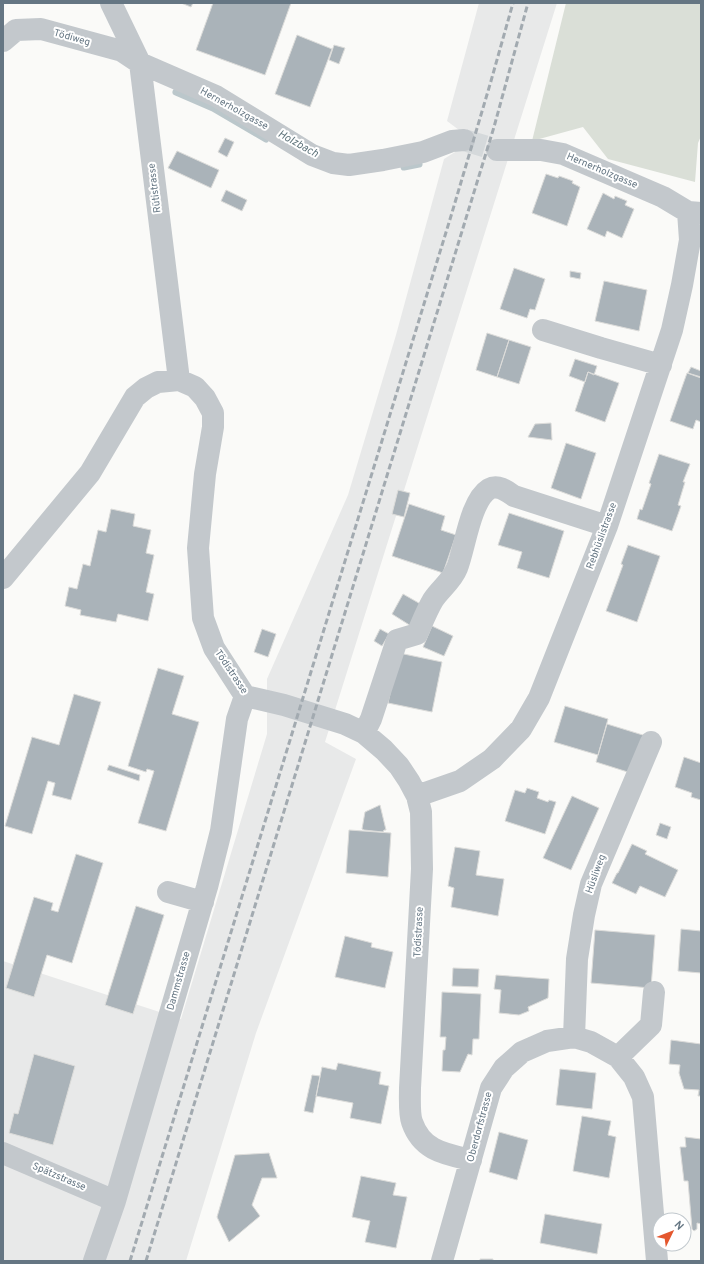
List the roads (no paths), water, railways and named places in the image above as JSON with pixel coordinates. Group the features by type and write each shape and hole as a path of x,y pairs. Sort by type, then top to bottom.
{"street":[{"name":"Rütistrasse","path":"111,3 140,64 179,380"},
{"name":"Tödiweg","path":"3,41 16,30 41,29 122,51 140,64"},
{"name":"Hernerholzgasse","path":"140,64 216,96 312,155 333,163 349,165 383,160 423,152 445,144 464,140"},
{"name":"Hernerholzgasse","path":"497,150 541,150 563,154 695,212"},
{"name":"Rebhüslistrasse","path":"417,796 460,781 492,759 521,729 539,698 607,526 661,365 672,330 682,285 695,212"},
{"path":"543,330 661,365"},
{"path":"3,578 90,473 135,396 158,382 179,380"},
{"name":"Tödistrasse","path":"179,380 195,387 205,398 213,413 213,427 205,474 198,548 203,618 214,648 245,696 284,705 346,724 364,733 384,750 399,766 417,796 421,817 422,869 410,1088 412,1122 424,1143 439,1152 471,1160"},
{"path":"364,733 371,719 397,640 417,634 433,600 457,570 466,536 477,505 489,489 496,487 503,489 514,496 607,526"},
{"name":"Dammstrasse","path":"94,1261 115,1201 203,902 221,831 237,719 245,696"},
{"name":"Hüsliweg","path":"574,1037 577,959 591,884 651,742"},
{"path":"168,892 203,902"},
{"path":"618,1057 651,1025 654,992"},
{"name":"Oberdorfstrasse","path":"442,1261 491,1088 504,1068 522,1052 547,1040 574,1037 591,1042 618,1057 634,1077 643,1097 657,1261"},
{"name":"Spätzstrasse","path":"3,1153 115,1201"}],"waterway":[{"name":"Holzbach","path":"176,92 213,108 266,139"},
{"name":"Holzbach","path":"404,167 419,164"}],"tunnel":[{"path":"464,140 497,150"}],"railway":[{"path":"130,1261 451,216 513,3"},
{"path":"146,1261 494,127 528,3"}]}
